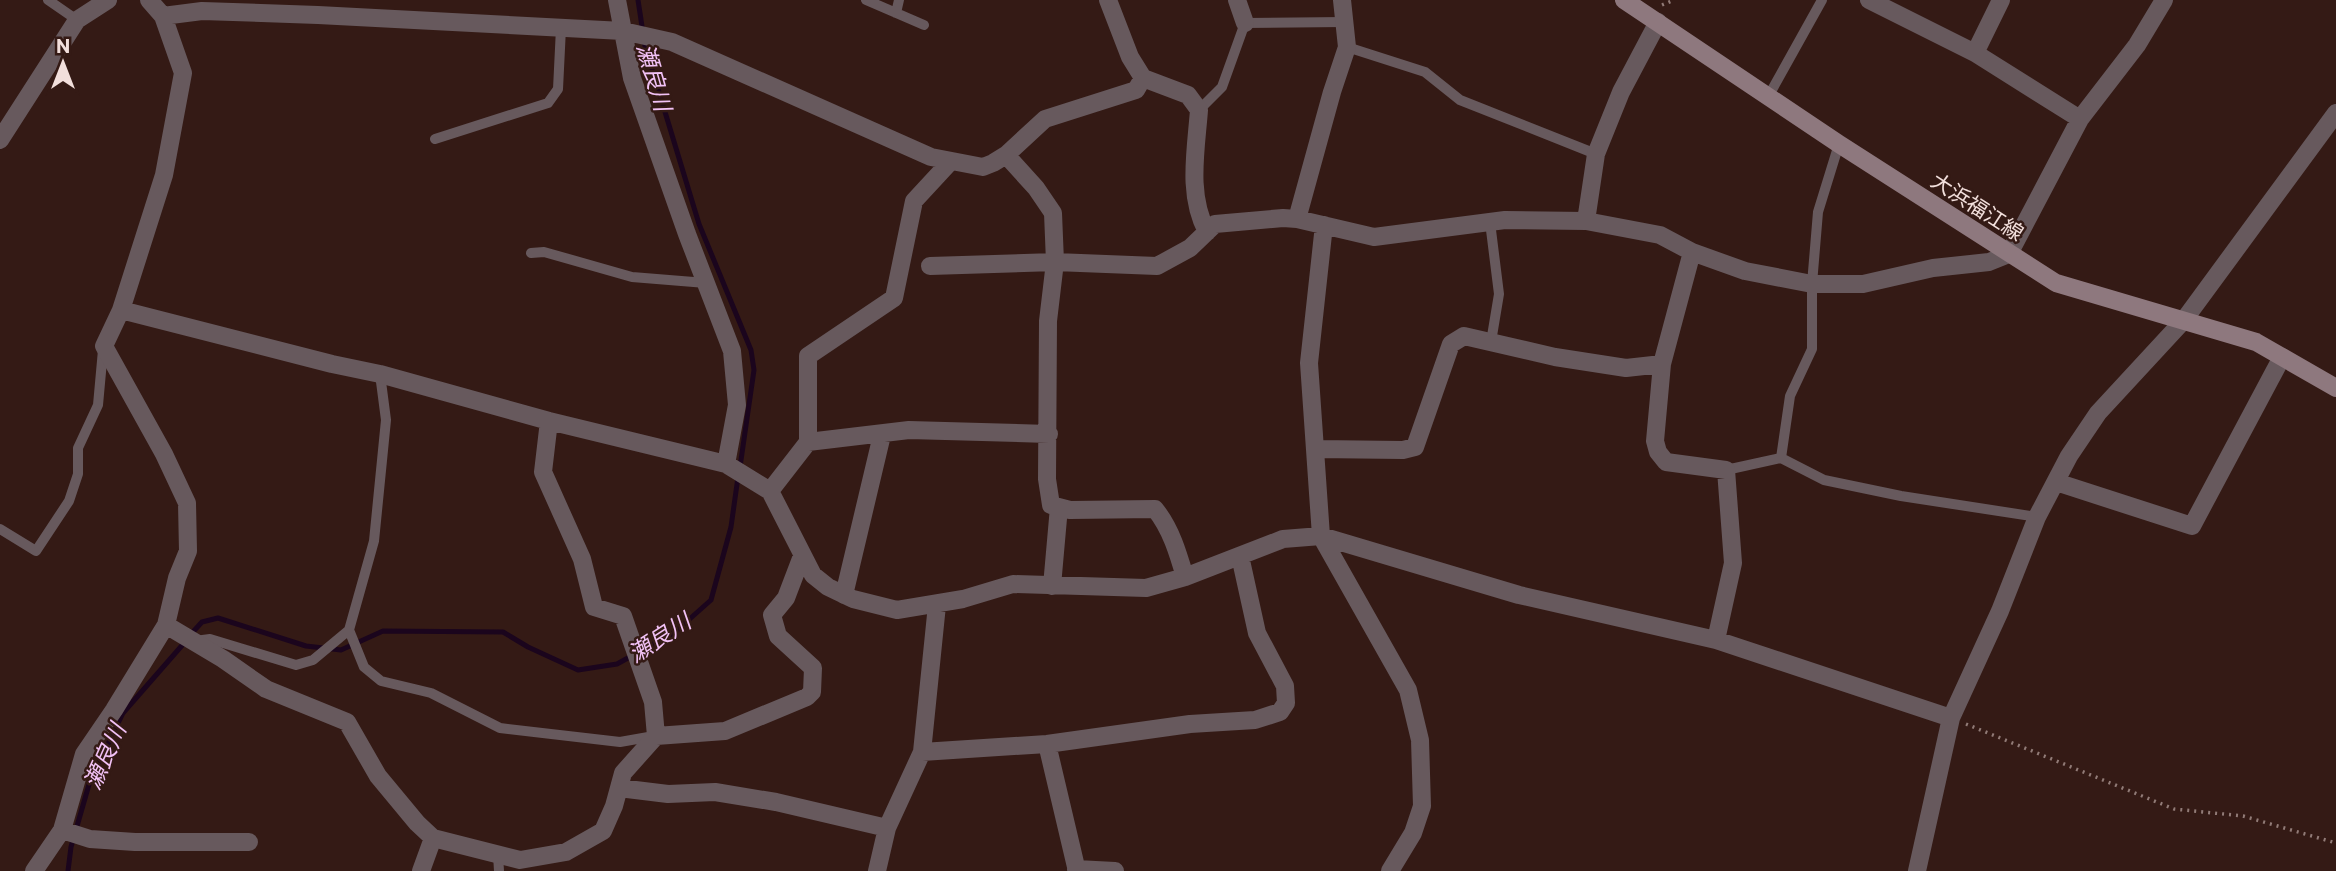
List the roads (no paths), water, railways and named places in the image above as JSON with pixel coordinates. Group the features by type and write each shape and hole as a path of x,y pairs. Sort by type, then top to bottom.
{"main road":[{"name":"大浜福江線","path":"1624,0 1839,145 2056,283 2256,342 2336,388"}],"street":[{"path":"0,140 77,20 108,0"},
{"path":"34,871 62,830 84,754 166,625 177,578 188,551 187,503 164,454 104,346 121,310 164,175 183,73 163,16 149,0"},
{"path":"617,0 632,78 732,352 737,405 726,464"},
{"path":"1108,0 1130,57 1143,78 1188,95 1199,110 1193,186 1200,218 1207,232"},
{"path":"1237,0 1245,23"},
{"path":"1297,219 1347,47 1342,0"},
{"path":"1869,0 1975,53 2080,119"},
{"path":"1975,53 2001,0"},
{"path":"930,266 1055,262 1157,266 1191,247 1215,224 1283,218 1374,237 1505,220 1586,221 1660,235 1692,251 1745,271 1812,284 1863,284 1933,268 1989,262 2009,254 2080,119 2137,45 2157,2"},
{"path":"163,16 203,6 317,15 623,31 672,42 931,157 983,167 1006,155 1045,119 1136,90 1143,78"},
{"path":"1586,221 1596,154 1621,92 1658,22"},
{"path":"1917,871 1951,718 2000,611 2037,517 2069,456 2098,412 2184,320 2336,113"},
{"path":"1006,155 1036,188 1053,213 1055,262 1048,321 1051,505 1070,510 1155,509 1164,520 1177,548 1185,577"},
{"path":"770,491 808,442 808,356 894,298 914,201 951,161"},
{"path":"1324,225 1309,363 1321,536 1408,690 1420,740 1422,806 1413,833 1390,871"},
{"path":"1692,251 1662,364 1655,441 1658,452 1666,462 1726,470 1733,563 1716,640"},
{"path":"121,310 726,464 770,491 813,575 828,587 853,599 897,610 963,599 1013,584 1146,588 1185,577 1283,539 1321,536 1519,595 1716,640 1951,718"},
{"path":"1316,449 1403,450 1415,447 1451,344 1464,336 1555,357 1626,368 1662,364"},
{"path":"2056,482 2192,526 2282,357"},
{"path":"549,421 543,472 582,559 594,607 623,615 653,702 656,736"},
{"path":"808,442 909,430 1049,434"},
{"path":"844,595 882,435"},
{"path":"1052,586 1059,507"},
{"path":"166,625 266,689 347,722 378,776 433,838 499,863 566,852 603,831 614,806 623,773 656,736 726,731 807,697 812,692 813,668 778,636 772,615 786,598 803,556"},
{"path":"922,752 1046,744 1190,724 1255,719 1280,712 1286,703 1285,686 1257,633 1240,556"},
{"path":"877,871 887,828 922,752 937,604"},
{"path":"1046,744 1076,870 1115,871"},
{"path":"619,788 668,794 715,792 776,802 887,828"},
{"path":"62,830 90,839 135,842 249,842"},
{"path":"421,871 433,838"}],"lane":[{"path":"47,0 77,20"},
{"path":"866,0 924,25"},
{"path":"896,13 900,0"},
{"path":"1768,97 1822,0"},
{"path":"1199,110 1222,87 1245,23 1344,22"},
{"path":"435,139 548,103 558,89 561,28"},
{"path":"1347,47 1425,72 1460,100 1596,154"},
{"path":"1781,458 1790,396 1812,349 1812,284 1818,212 1839,145"},
{"path":"1490,222 1499,293 1490,342"},
{"path":"531,253 544,252 632,277 706,283"},
{"path":"0,529 36,551 69,501 78,474 78,448 98,405 104,346"},
{"path":"194,642 210,639 296,665 313,660 349,630 374,541 387,420 380,374"},
{"path":"1726,470 1781,458 1824,480 1900,496 2037,517"},
{"path":"349,630 364,667 381,681 431,692 500,728 620,742 656,736"}],"waterway":[{"name":"瀬良川","path":"638,0 645,46 699,224 751,350 754,370 740,467"},
{"name":"瀬良川","path":"191,634 202,622 218,618 306,646 341,650 383,631 503,632 578,670 617,664 675,632 711,600 731,527 738,477"},
{"name":"瀬良川","path":"68,871 71,847 90,781 123,713 185,642"}]}
